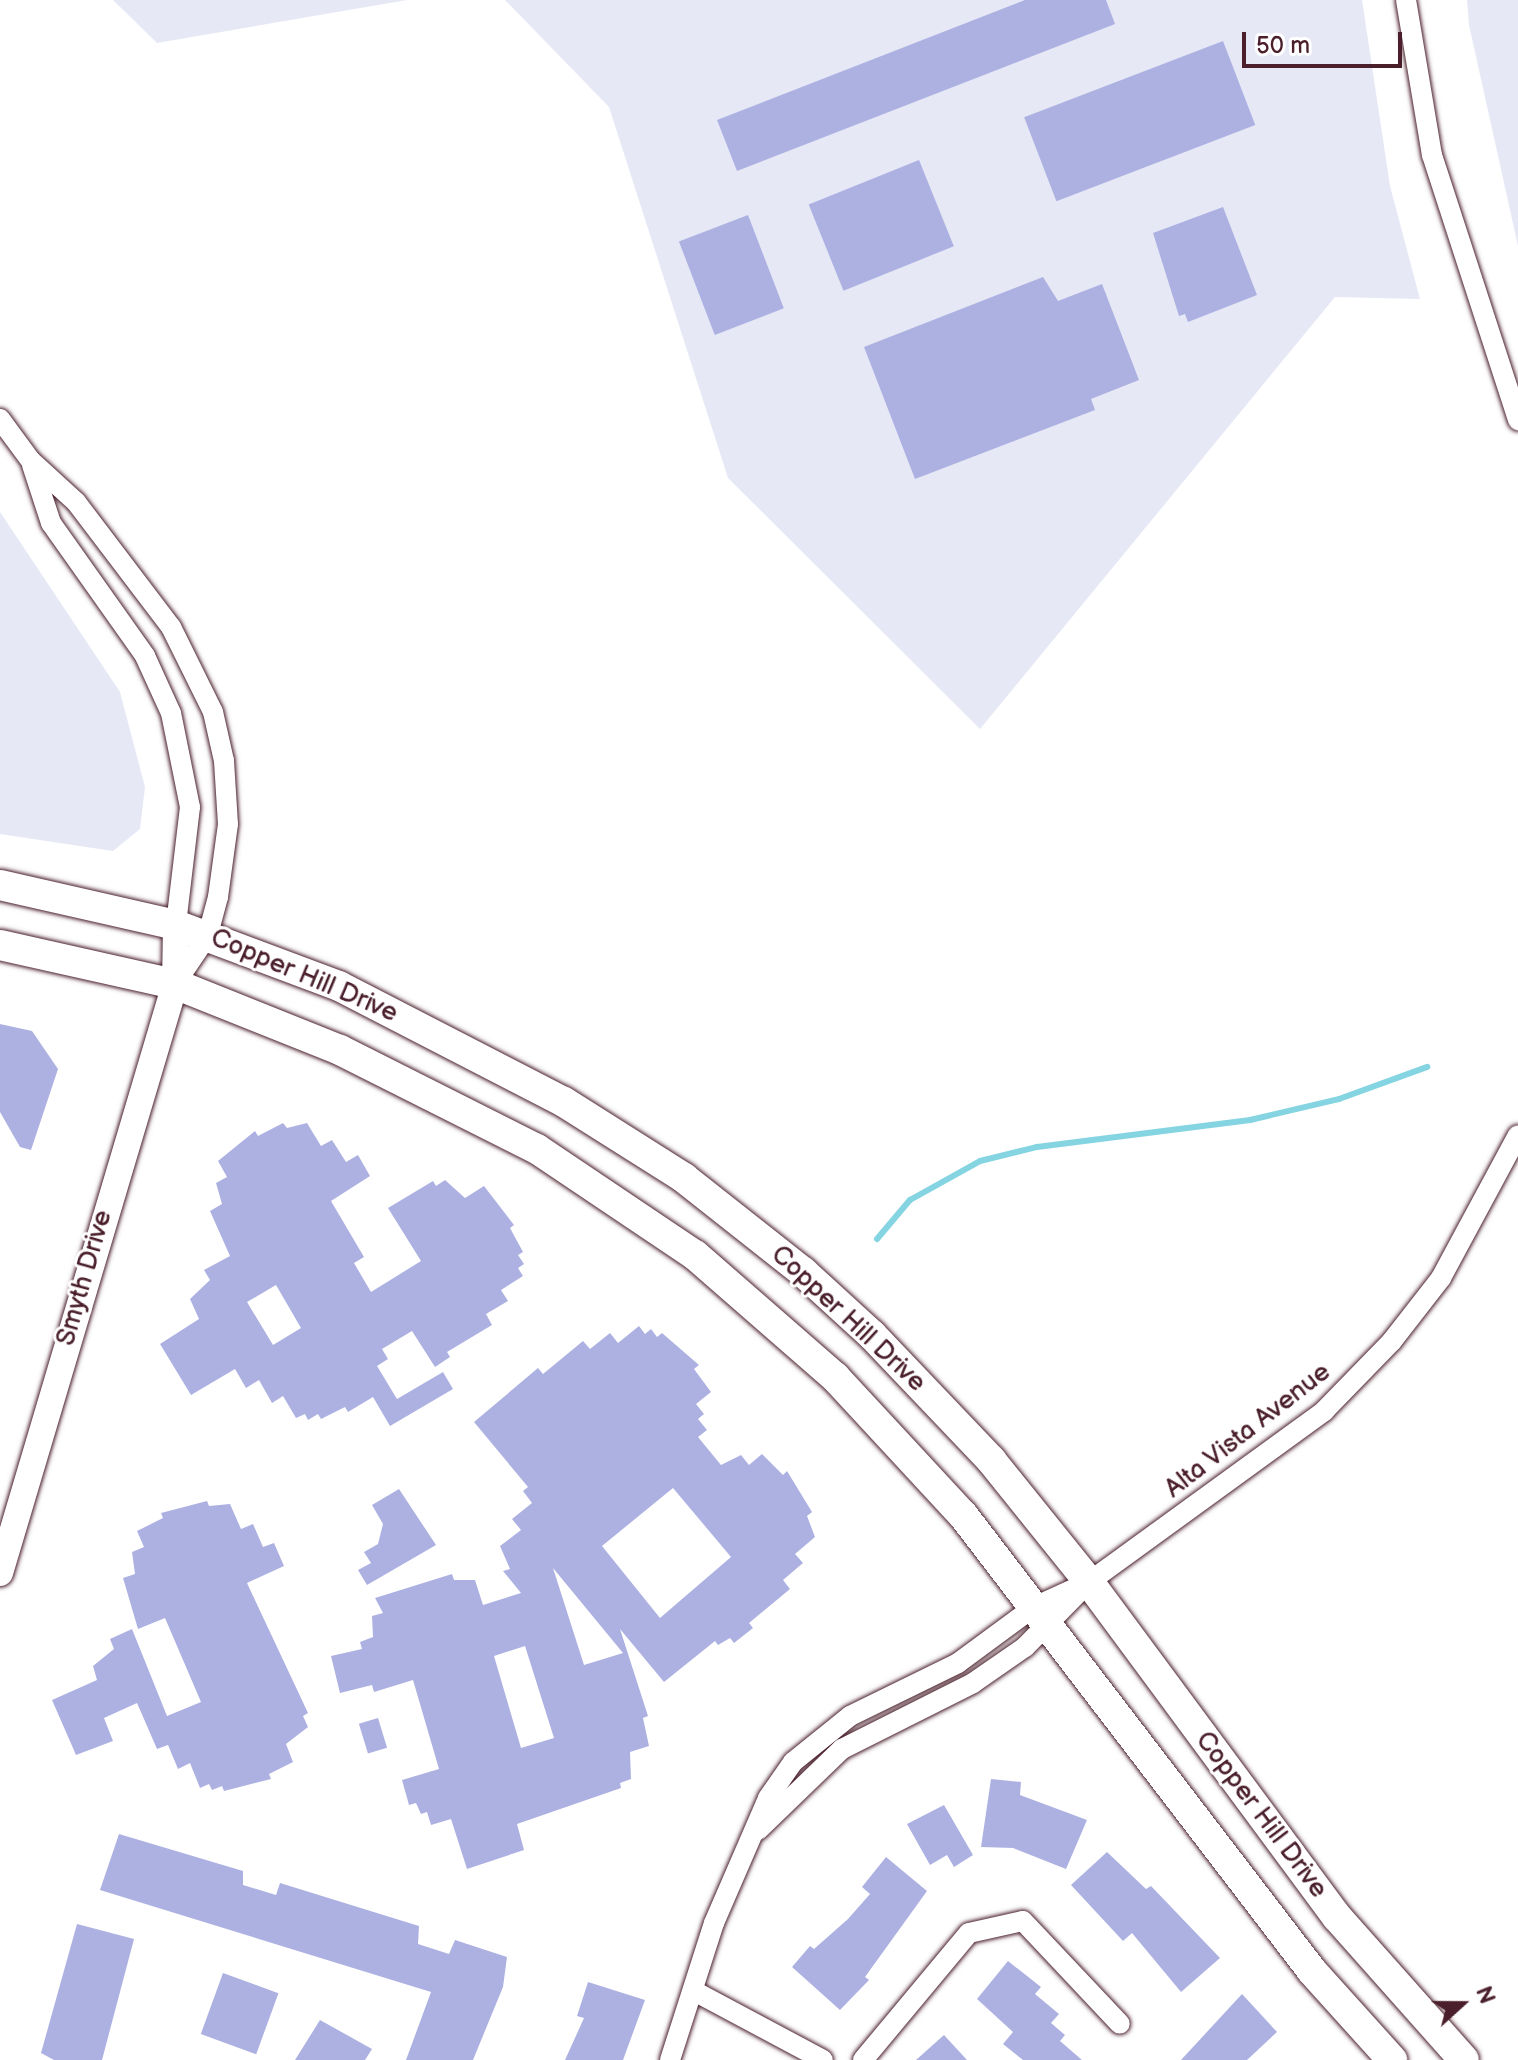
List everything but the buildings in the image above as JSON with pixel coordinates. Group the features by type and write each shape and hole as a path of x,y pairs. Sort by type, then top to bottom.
{"main road":[{"name":"Copper Hill Drive","path":"0,885 176,925 339,986 564,1102 684,1178 872,1335 991,1460 1089,1582 1337,1917 1464,2060"},
{"name":"Copper Hill Drive","path":"0,945 175,984 340,1050 452,1103 537,1149 695,1255 835,1377 904,1446 1041,1617 1330,1990 1392,2060"},
{"path":"1330,1990 1356,2047 1368,2060"}],"street":[{"path":"1406,0 1432,155 1518,420"},
{"path":"0,419 31,461 76,502 171,627 213,712 224,761 228,824 208,935 175,984"},
{"path":"31,461 51,523 145,656 171,713 190,807 176,925"},
{"name":"Smyth Drive","path":"0,1573 175,984 176,925"},
{"name":"Alta Vista Avenue","path":"670,2060 714,1923 755,1833 842,1749 973,1683 1041,1617 1318,1416 1392,1341 1441,1278 1518,1135"},
{"path":"863,2060 969,1933 1023,1921 1120,2024"},
{"path":"694,1991 823,2060"}],"shaded area":[{"path":"113,0 407,0 157,43"},
{"path":"505,0 1362,0 1390,186 1420,299 1335,297 980,729 728,478 609,107"},
{"path":"1467,0 1518,0 1518,246 1469,25"},
{"path":"0,512 120,692 145,787 140,829 113,851 0,834"}],"waterway":[{"path":"877,1239 910,1200 980,1161 1037,1147 1250,1120 1339,1099 1427,1067"}]}
